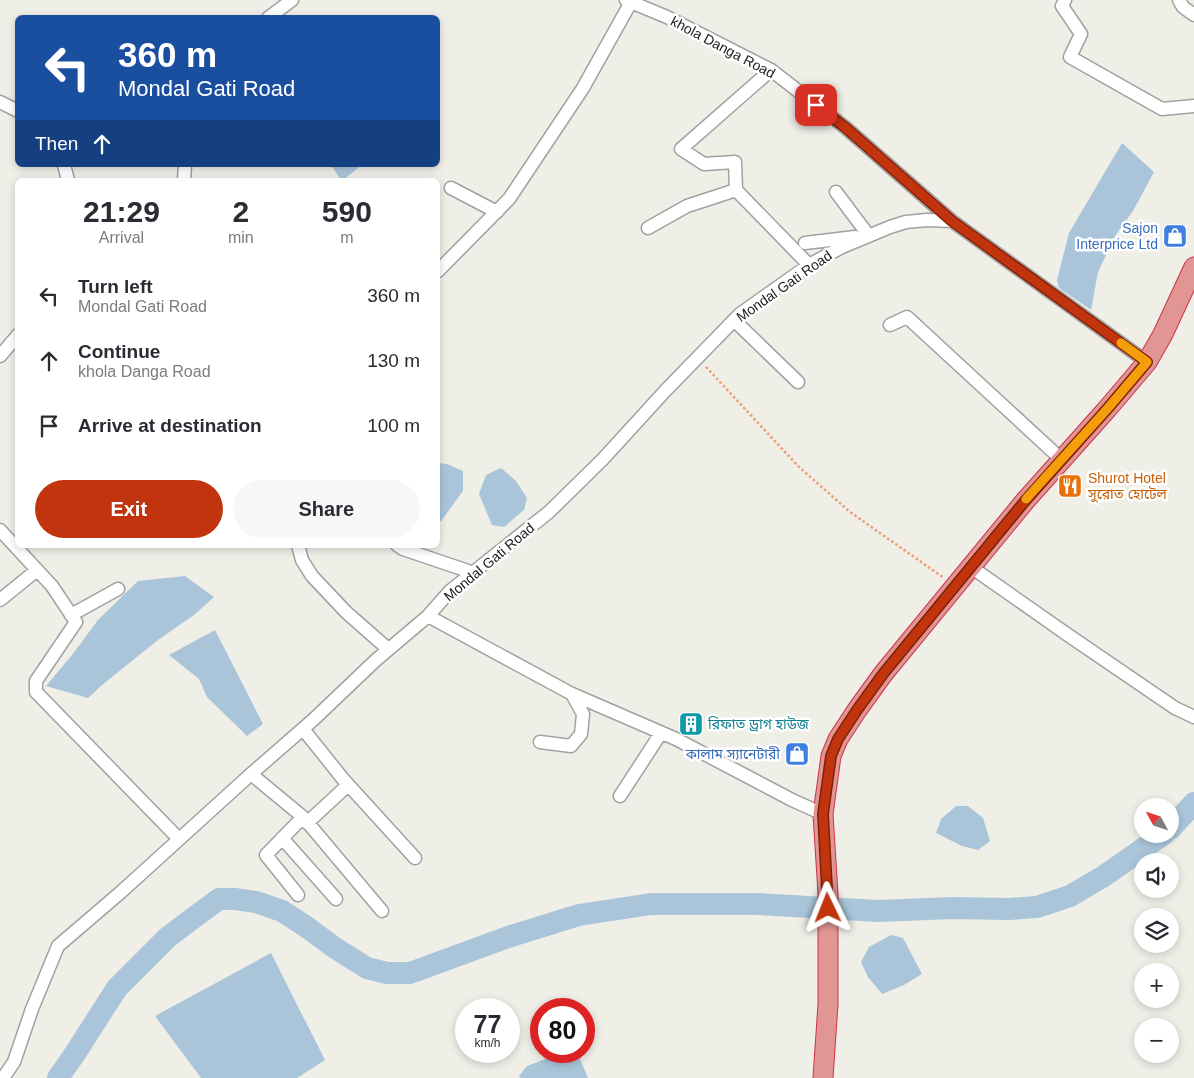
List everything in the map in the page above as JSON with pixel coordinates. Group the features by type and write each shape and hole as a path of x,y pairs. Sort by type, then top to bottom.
{"highway":[{"path":"823,1078 828,1004 828,894 823,814 831,756 838,739 883,674 955,586 1025,501 1147,362 1164,334 1194,268"}],"street":[{"path":"272,15 292,0"},
{"path":"1065,0 1062,6 1081,34 1070,57 1162,108 1194,106"},
{"path":"1179,0 1183,7 1194,15"},
{"path":"440,269 509,199 583,88 628,1"},
{"name":"khola Danga Road","path":"628,1 667,17 770,70 846,128 952,221"},
{"path":"770,70 681,149 704,164 735,162 736,190 809,266"},
{"path":"0,102 15,110"},
{"path":"451,188 497,212"},
{"path":"648,228 687,206 736,190"},
{"path":"836,192 869,236"},
{"name":"Mondal Gati Road","path":"3,1078 14,1062 32,1009 58,946 303,729 388,650 428,616 450,592 549,512 603,459 666,390 740,314 809,266 842,247 906,222 926,220 952,221"},
{"path":"952,221 1147,362"},
{"path":"809,266 804,237 869,236"},
{"path":"890,325 907,317 1062,460"},
{"path":"739,325 798,382"},
{"path":"0,356 15,338"},
{"path":"0,530 15,546"},
{"path":"17,548 52,586 76,622 36,681 36,692 179,839"},
{"path":"299,548 302,560 312,576 346,612 388,650"},
{"path":"402,548 474,573"},
{"path":"971,567 1175,708 1194,717"},
{"path":"0,600 37,570"},
{"path":"71,615 118,589"},
{"path":"428,616 572,694 676,739 792,800 823,814"},
{"path":"540,742 571,746 582,734 583,714 572,694"},
{"path":"303,729 348,785 415,858"},
{"path":"620,796 661,732"},
{"path":"251,774 305,820 382,911"},
{"path":"298,895 266,855 282,838 348,785"},
{"path":"282,838 336,899"}],"path":[{"path":"698,358 800,467 850,512 955,586"}],"water":[{"path":"1122,143 1154,172 1133,211 1115,236 1098,272 1091,310 1059,288 1057,280 1069,233"},
{"path":"332,167 359,167 346,178 340,178"},
{"path":"440,463 447,464 463,471 463,491 441,521"},
{"path":"501,468 516,481 527,498 524,510 504,527 492,525 479,494 486,475"},
{"path":"185,576 214,597 194,615 158,640 88,698 46,686 98,620 138,581"},
{"path":"215,630 263,724 247,736 207,697 199,679 169,655"},
{"path":"956,806 968,806 983,818 990,841 978,850 962,846 936,833 941,819"},
{"path":"891,935 903,938 922,974 904,985 882,994 868,977 861,962 869,947"},
{"path":"271,953 325,1060 297,1078 201,1078 155,1016"},
{"path":"535,1063 582,1063 588,1078 520,1078 519,1076 527,1066"}],"waterway":[{"path":"1179,819 1194,803"},
{"path":"58,1078 117,988 168,937 219,899 256,902 282,911 367,968 387,973 410,973 508,937 579,915 651,904 758,904 878,911 1037,907 1070,896 1104,876 1151,843"}],"slow traffic":[{"path":"1026,499 1147,362 1121,343"}],"place":[{"name":"Sajon Interprice Ltd","path":"1175,236"},
{"name":"Shurot Hotel সুরোত হোটেল","path":"1070,486"},
{"name":"রিফাত ড্রাগ হাউজ","path":"691,724"},
{"name":"কালাম স্যানেটারী","path":"797,754"}],"route":[{"path":"816,105 846,128 952,221 1147,362 1025,501 883,674 838,739 831,756 823,814 828,908"}]}
